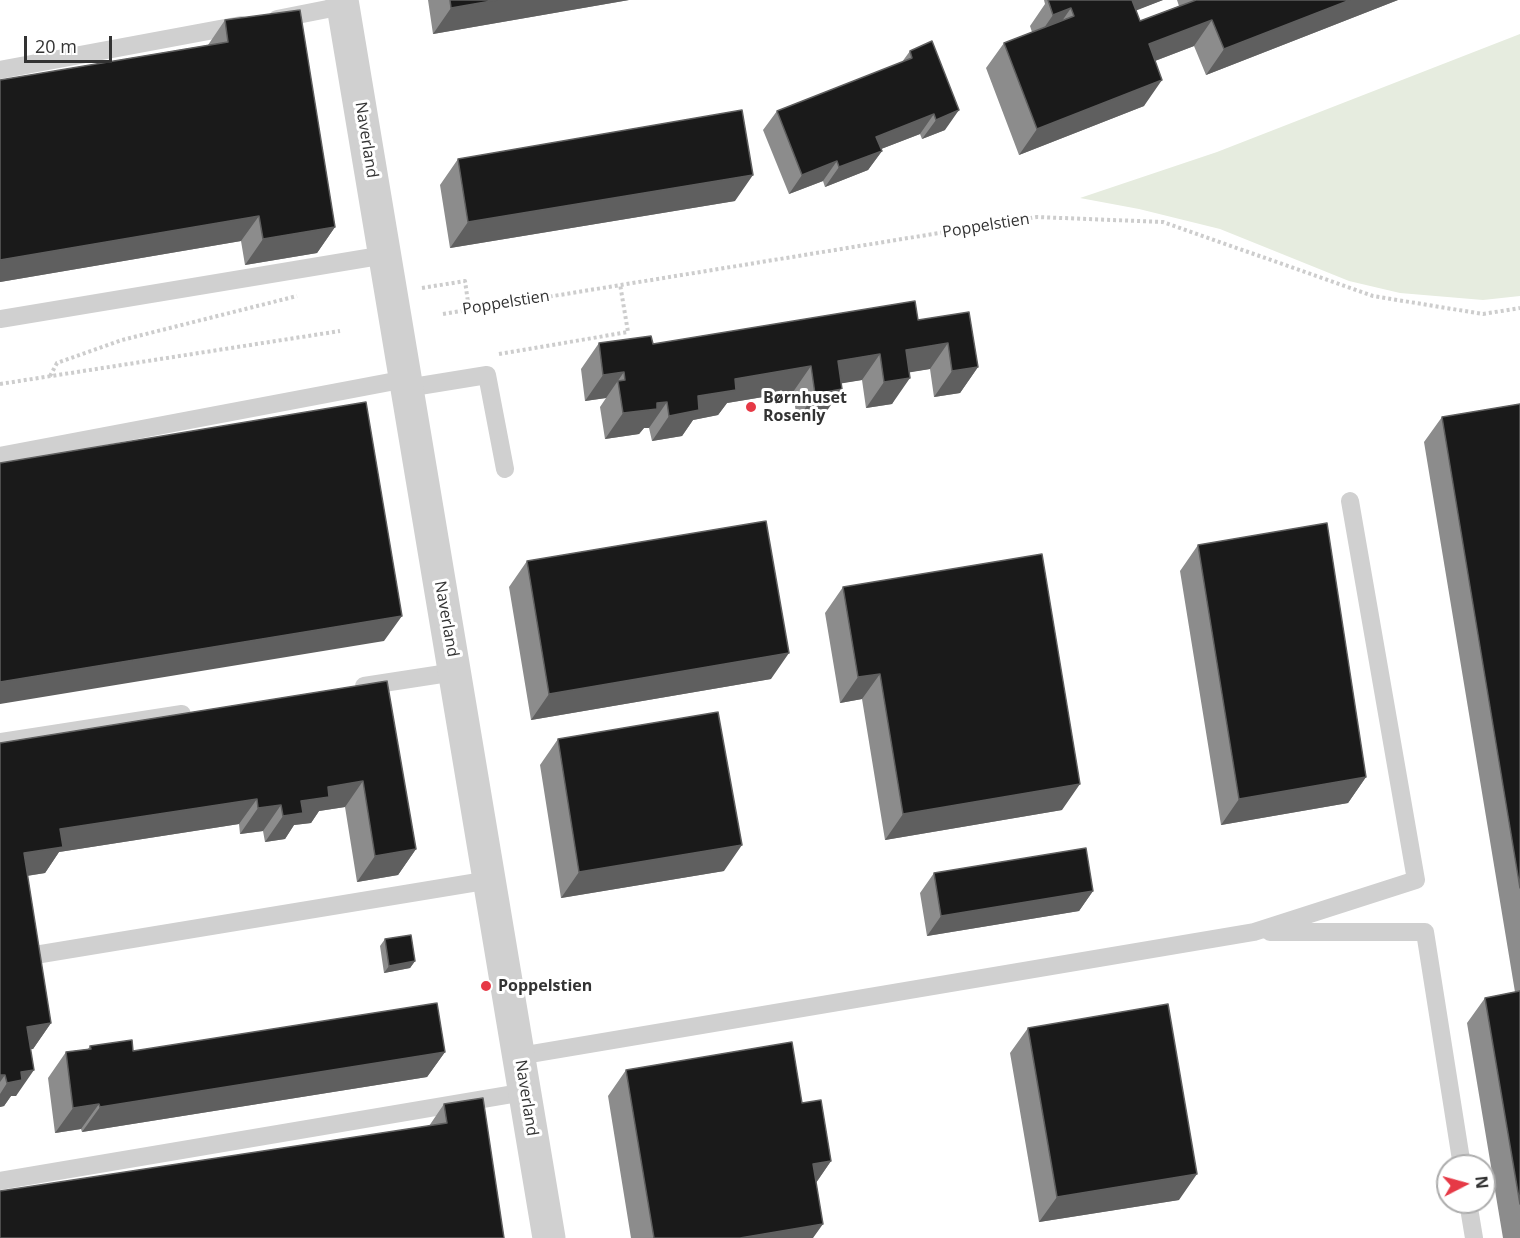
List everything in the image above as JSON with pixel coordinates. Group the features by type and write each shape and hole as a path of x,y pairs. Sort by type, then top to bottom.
{"street":[{"name":"Naverland","path":"343,3 549,1238"}],"lane":[{"path":"0,70 343,3"},
{"path":"0,319 385,255"},
{"path":"0,456 407,384 487,375 505,469"},
{"path":"519,1056 1254,932 1416,880 1350,501"},
{"path":"350,688 455,672"},
{"path":"0,742 198,711"},
{"path":"35,955 490,880"},
{"path":"1254,932 1425,932 1460,1154"},
{"path":"0,1181 525,1092"},
{"path":"1470,1214 1474,1238"}],"path":[{"name":"Poppelstien","path":"443,314 1037,218 1162,222 1373,296 1483,314 1520,308"},
{"path":"391,293 465,281 469,309"},
{"path":"499,354 628,332 620,284"},
{"path":"50,376 57,363 122,340 302,295"},
{"path":"0,384 340,332"}],"shaded area":[{"path":"1520,34 1520,296 1483,300 1400,293 1349,281 1220,229 1139,209 1080,198 1217,152"}],"building":[{"path":"450,0 497,0 451,8"},
{"path":"1048,0 1132,0 1140,21 1196,0 1350,0 1224,49 1212,20 1149,44 1162,80 1037,129 1004,43 1074,16 1071,8 1053,15"},
{"path":"300,10 335,227 263,239 259,216 0,260 0,80 228,42 225,20"},
{"path":"932,41 959,110 936,120 934,114 876,137 882,151 839,167 837,161 802,175 777,111 912,58 910,51"},
{"path":"742,110 753,175 468,222 458,159"},
{"path":"915,301 918,320 969,312 978,367 952,371 948,343 906,350 910,378 884,382 880,354 838,361 842,389 815,394 811,366 735,379 736,390 698,396 699,410 669,416 667,402 657,403 657,409 623,413 618,381 625,380 624,372 603,375 599,343 651,336 653,344"},
{"path":"366,402 402,616 0,682 0,463"},
{"path":"1520,404 1520,888 1442,417"},
{"path":"766,521 789,653 549,694 527,561"},
{"path":"1327,523 1366,777 1239,799 1198,545"},
{"path":"1042,554 1080,784 903,814 880,674 858,677 843,587"},
{"path":"387,681 416,849 375,856 363,781 328,787 329,797 301,801 303,813 283,816 281,805 258,808 257,799 60,829 63,847 24,853 51,1023 27,1027 34,1070 21,1072 22,1080 7,1083 5,1075 0,1075 0,743"},
{"path":"718,712 742,845 579,872 558,739"},
{"path":"1086,848 1093,891 941,916 934,873"},
{"path":"411,935 415,961 389,966 385,939"},
{"path":"1520,991 1520,1204 1485,998"},
{"path":"437,1003 445,1052 100,1107 99,1104 73,1108 66,1052 132,1040 133,1051"},
{"path":"1168,1004 1197,1174 1057,1197 1028,1028"},
{"path":"792,1042 802,1103 821,1100 831,1161 813,1164 823,1224 740,1238 654,1238 626,1070"},
{"path":"483,1098 504,1238 0,1238 0,1191 447,1123 444,1104"}],"place":[{"name":"Børnhuset Rosenly","path":"751,407"},
{"name":"Poppelstien","path":"486,986"}]}
